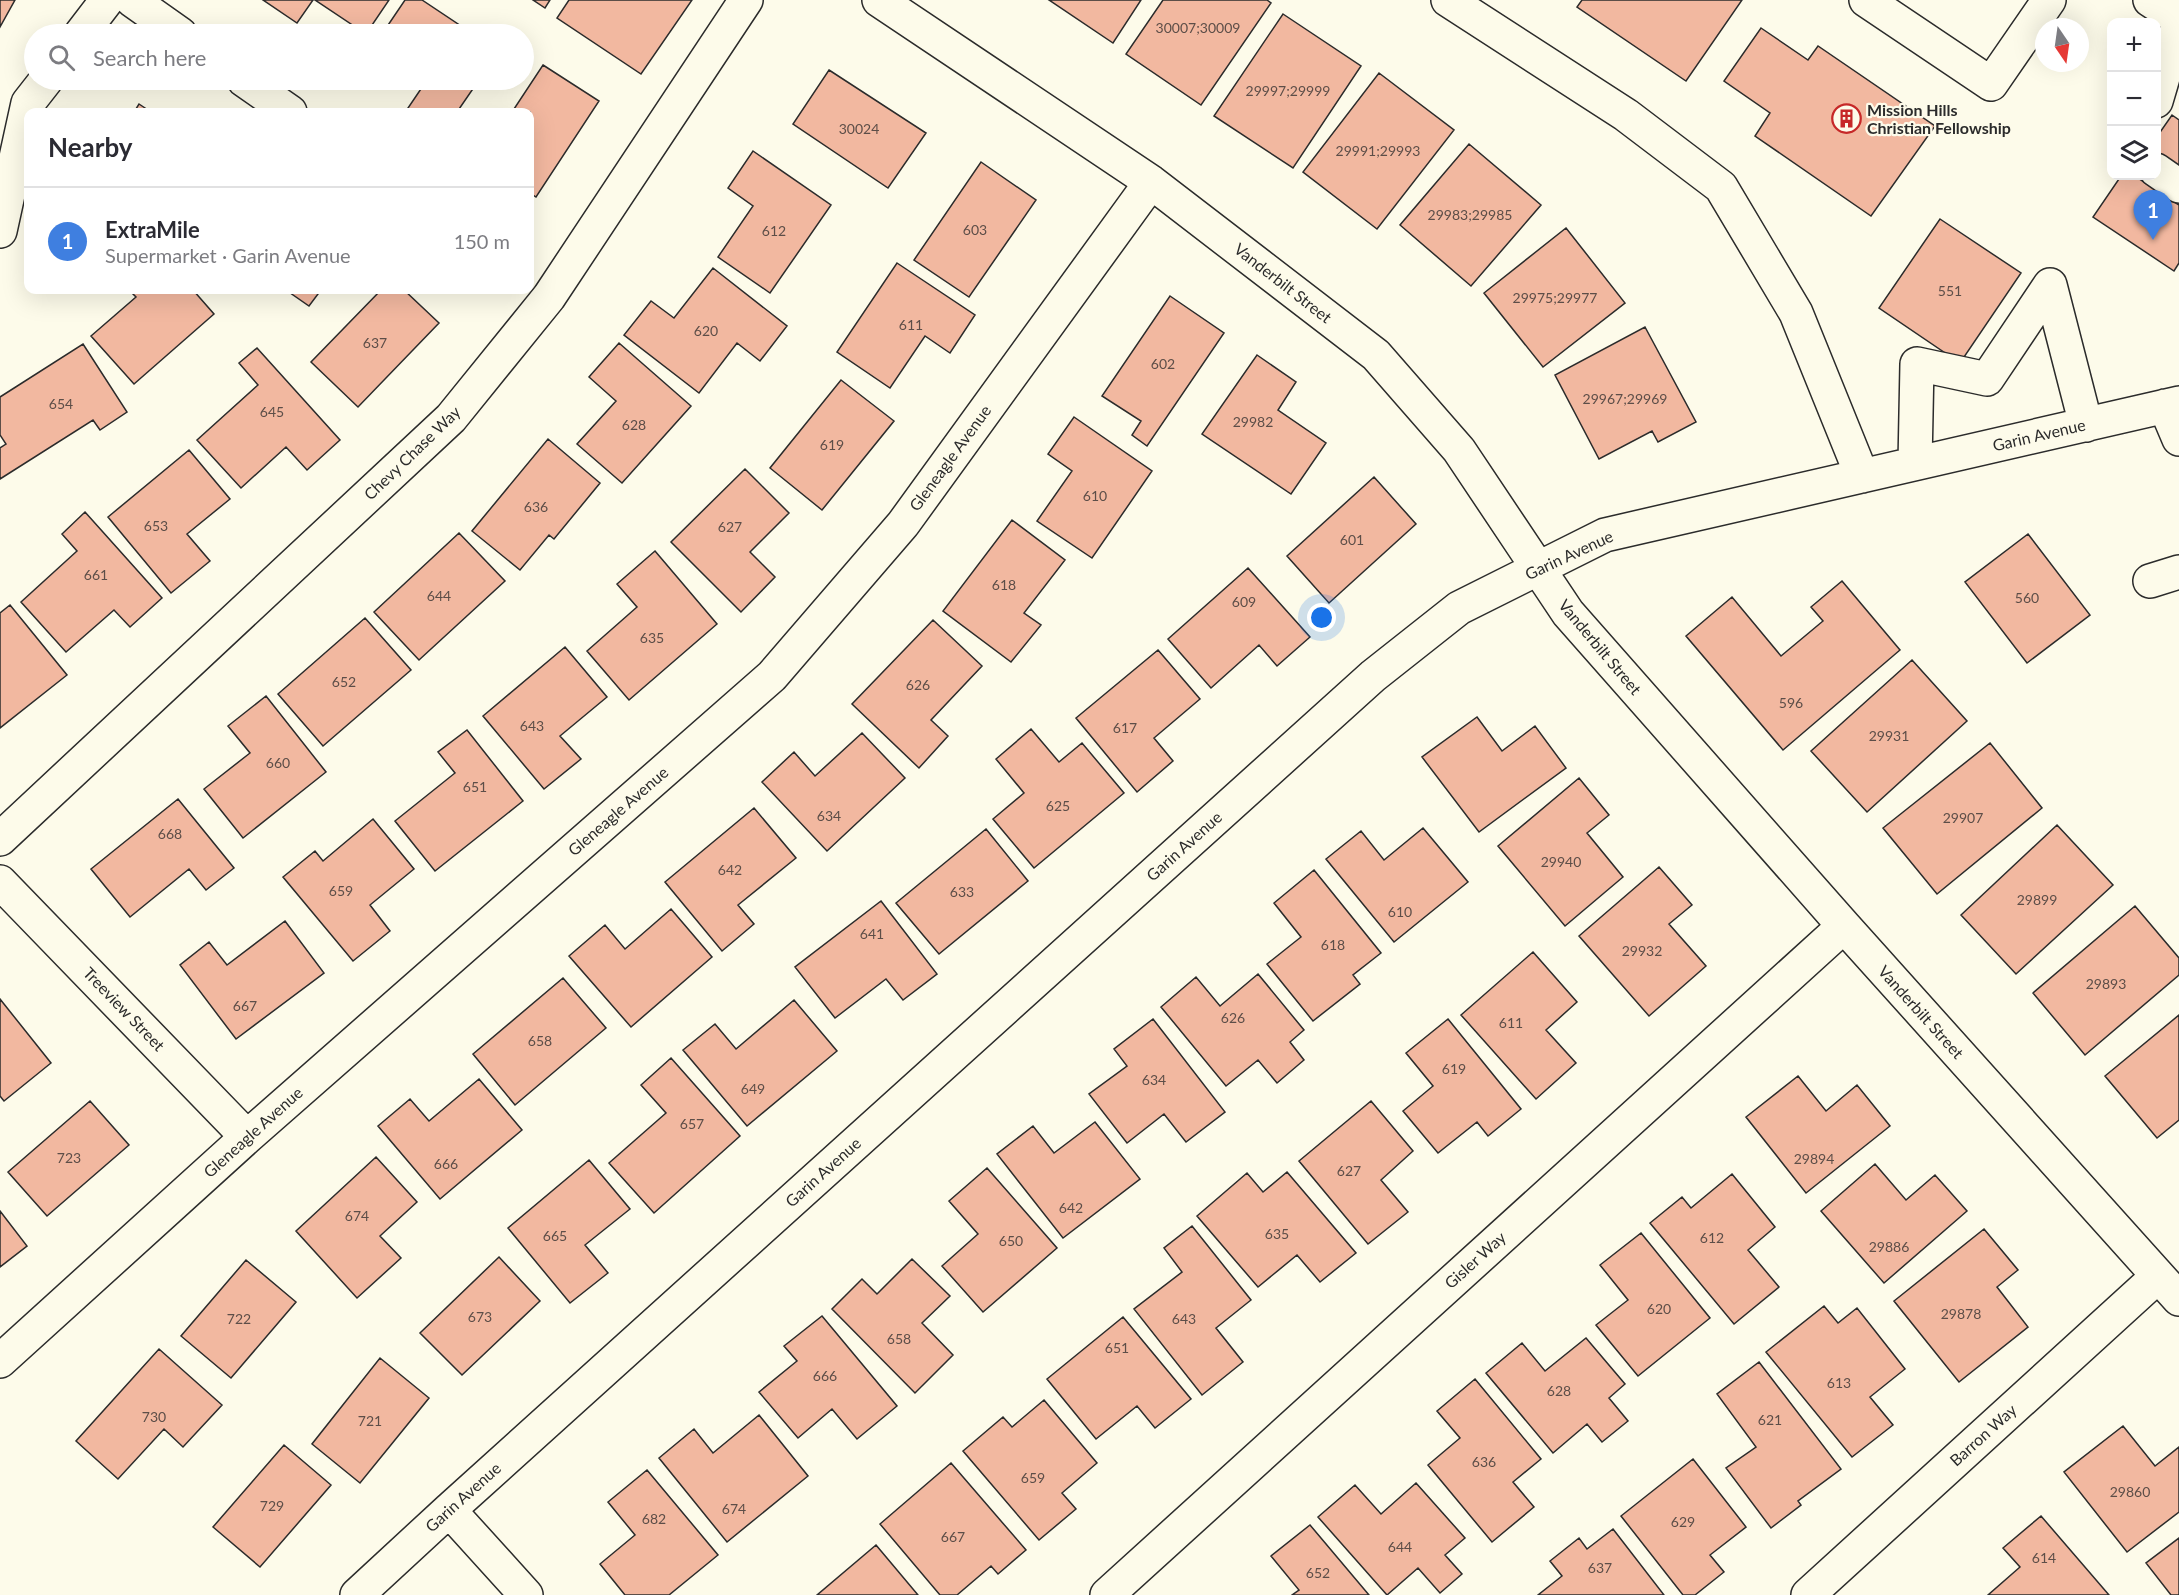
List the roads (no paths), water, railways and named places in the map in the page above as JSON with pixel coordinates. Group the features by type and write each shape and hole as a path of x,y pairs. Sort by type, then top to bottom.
{"street":[{"path":"89,24 107,0"},
{"path":"132,0 166,24"},
{"name":"Chevy Chase Way","path":"0,839 451,418 539,290 746,0"},
{"name":"Vanderbilt Street","path":"879,0 1151,182 1376,355 1459,450 1568,613 1844,926 2169,1287"},
{"path":"1448,0 1626,115 1721,187 1796,313 1862,476"},
{"path":"1866,0 1991,84 2049,0"},
{"path":"2150,0 2179,21 2161,86"},
{"path":"27,108 38,90"},
{"path":"258,90 284,108"},
{"path":"0,231 24,121"},
{"path":"2161,173 2179,186"},
{"name":"Gleneagle Avenue","path":"0,1361 247,1137 772,676 903,524 1151,182"},
{"path":"1915,464 1917,364 1987,379 2050,285 2086,425"},
{"path":"2172,405 2179,439"},
{"name":"Garin Avenue","path":"357,1595 448,1510 1372,676 1459,608 1605,535 2172,405"},
{"name":"Treeview Street","path":"0,882 247,1137"},
{"name":"Gisler Way","path":"1107,1595 1844,926"},
{"name":"Barron Way","path":"1808,1595 2169,1287"},
{"path":"448,1510 526,1595"}],"place":[{"name":"Mission Hills Christian Fellowship","path":"1846,119"},
{"name":"ExtraMile","path":"2153,240"}]}
